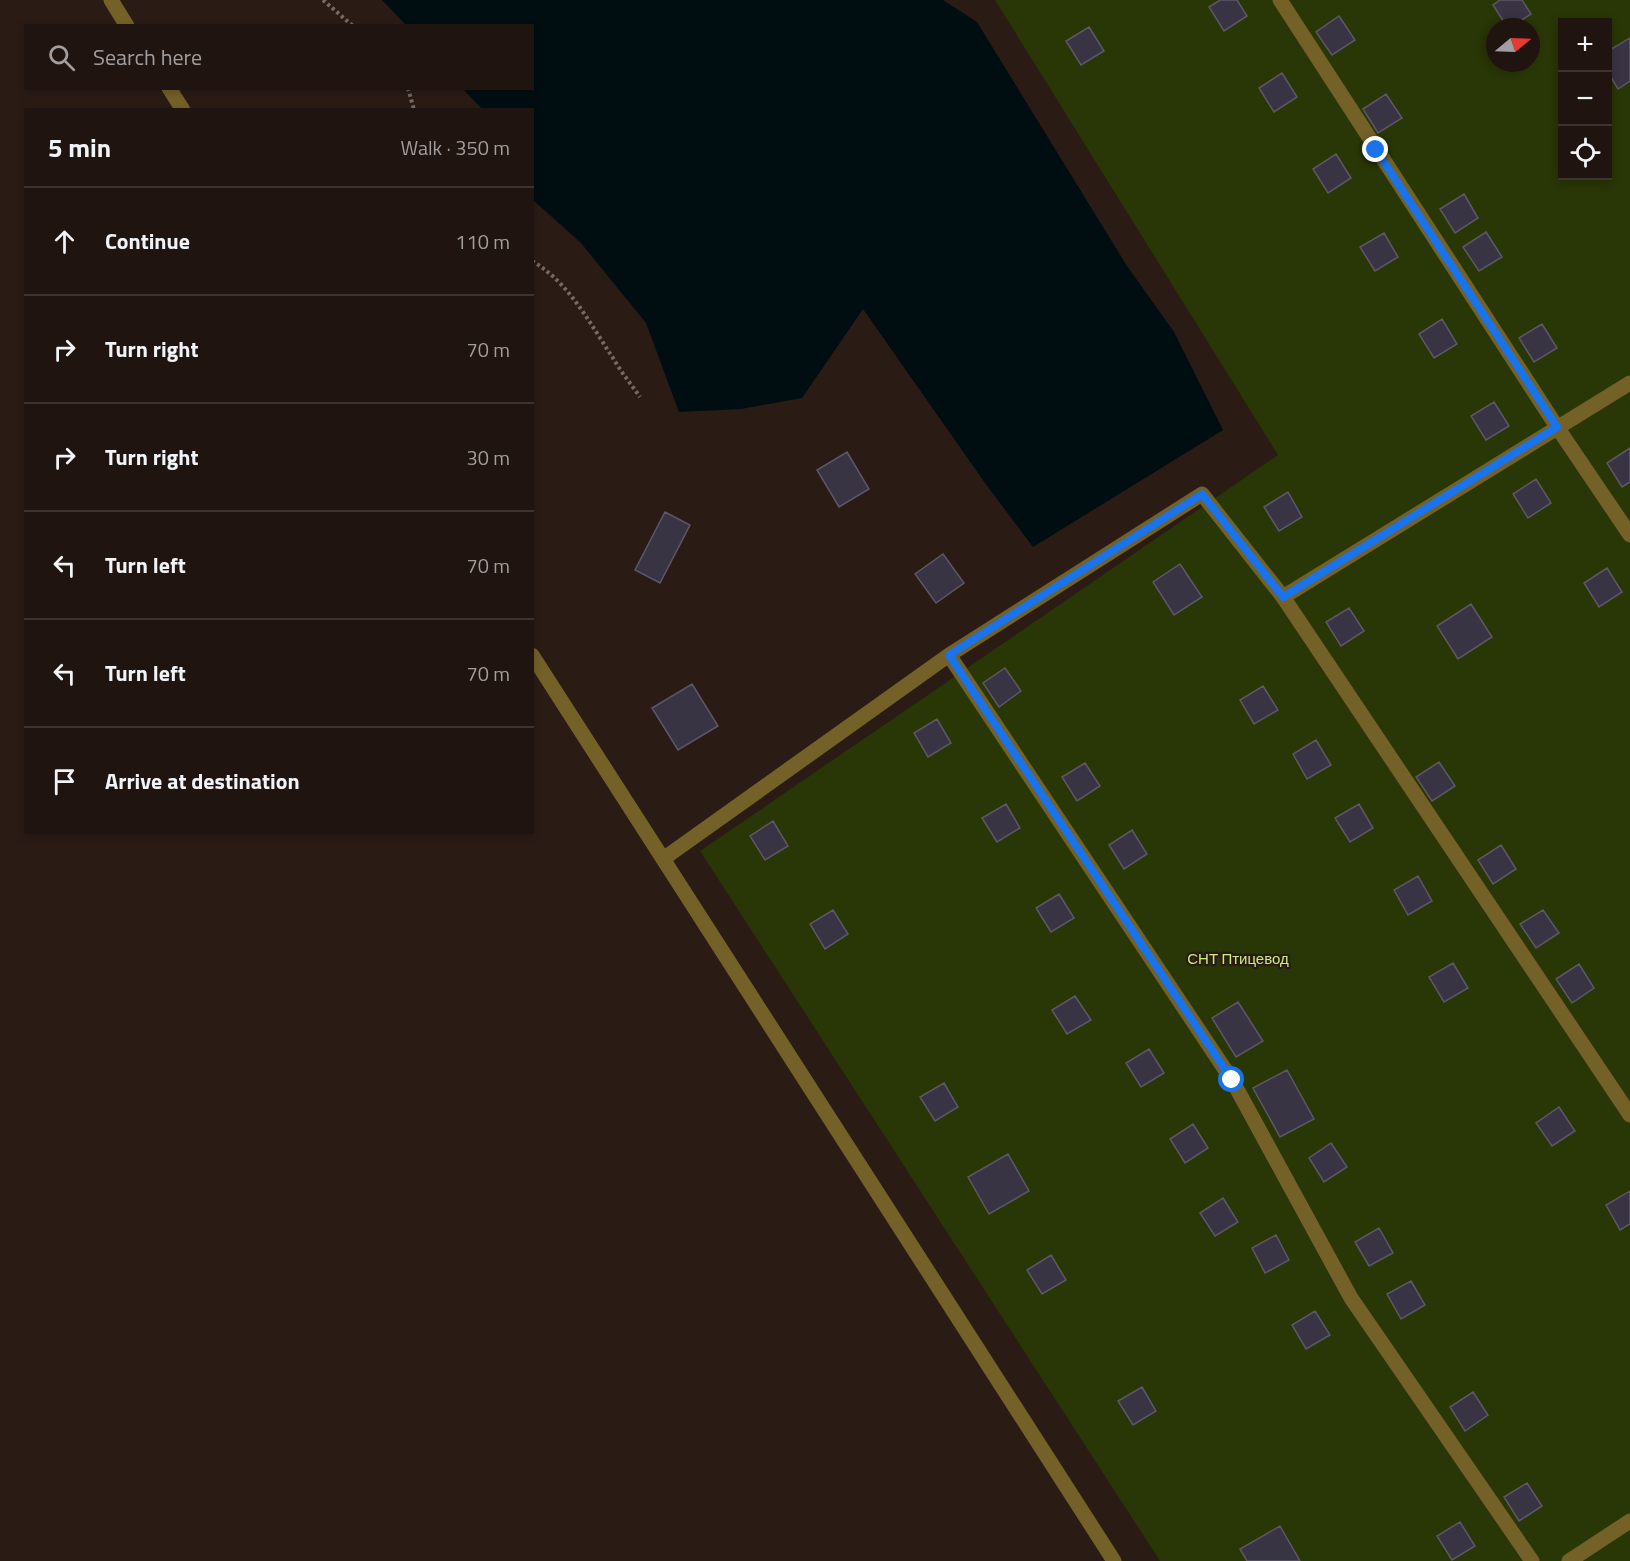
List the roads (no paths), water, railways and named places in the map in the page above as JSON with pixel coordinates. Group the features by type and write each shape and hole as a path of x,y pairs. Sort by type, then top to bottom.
{"street":[{"path":"111,0 127,24"},
{"path":"1280,0 1557,427 1630,535"},
{"path":"170,90 182,108"},
{"path":"1283,597 1630,383"},
{"path":"663,859 949,655 1202,494 1283,597 1630,1115"},
{"path":"949,655 1232,1080 1351,1298 1532,1561"},
{"path":"534,659 1114,1561"},
{"path":"1569,1561 1630,1521"}],"park label":[{"name":"СНТ Птицевод","path":"1238,958"}]}
